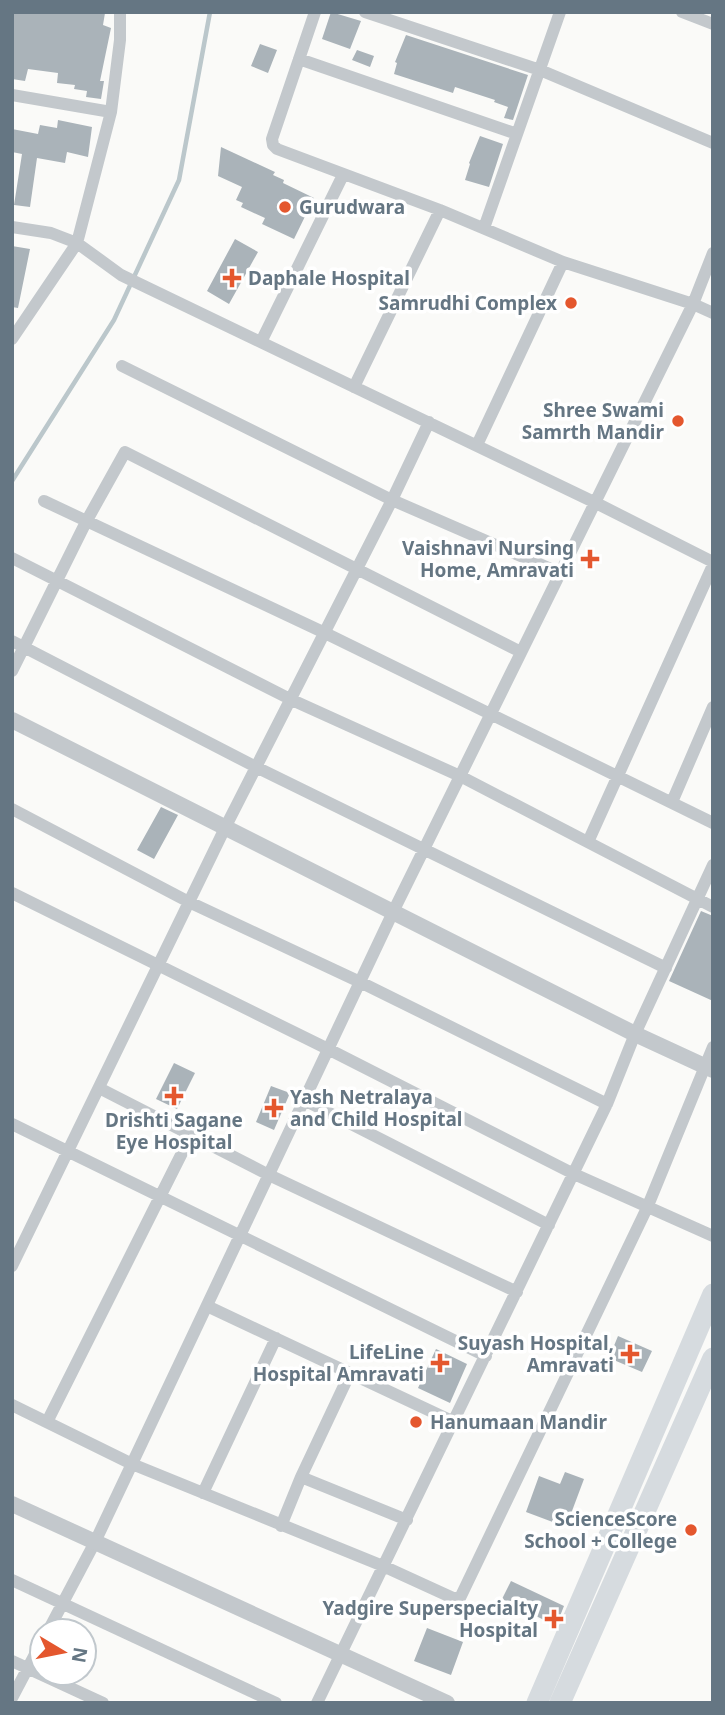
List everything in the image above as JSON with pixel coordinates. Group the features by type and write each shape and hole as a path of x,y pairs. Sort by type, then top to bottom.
{"main road":[{"path":"537,1703 713,1294"},
{"path":"560,1703 713,1358"}],"street":[{"path":"12,339 77,243 111,113 120,40 120,12"},
{"path":"315,12 272,139 277,149 440,210 563,262 694,304 713,313"},
{"path":"365,12 540,69 713,143"},
{"path":"484,228 560,12"},
{"path":"682,12 713,24"},
{"path":"299,59 517,134"},
{"path":"12,95 111,113"},
{"path":"261,342 343,175"},
{"path":"354,387 440,210"},
{"path":"12,227 51,233 77,243 121,275 477,445 713,563 589,842"},
{"path":"56,1617 95,1542 394,910 694,304 713,253"},
{"path":"477,445 563,262"},
{"path":"122,366 392,500 560,573"},
{"path":"12,1266 225,828 358,569 429,422"},
{"path":"12,671 18,644 57,581 122,453 128,452 521,652"},
{"path":"44,501 713,822"},
{"path":"12,558 292,700 460,776 713,906"},
{"path":"18,644 256,767 666,968"},
{"path":"672,802 713,707"},
{"path":"12,720 394,910 635,1034 709,1068"},
{"path":"12,810 189,902 360,982 607,1104"},
{"path":"317,1703 607,1104 635,1034 713,865"},
{"path":"12,893 573,1174 713,1236"},
{"path":"12,1405 132,1464 383,1566 453,1598 460,1598 647,1208 709,1068 713,1047"},
{"path":"99,1088 269,1175 517,1292"},
{"path":"304,1100 549,1225"},
{"path":"12,1124 486,1356"},
{"path":"47,1422 191,1135"},
{"path":"207,1306 454,1422"},
{"path":"203,1493 276,1338"},
{"path":"281,1526 349,1373"},
{"path":"301,1477 407,1520"},
{"path":"12,1504 447,1703"},
{"path":"12,1580 276,1703"},
{"path":"12,1661 28,1668 12,1698"},
{"path":"69,1687 103,1703"}],"building":[{"path":"12,12 105,13 103,25 111,28 100,81 104,81 101,99 86,97 87,91 74,89 75,85 57,83 58,73 28,69 25,81 12,79"},
{"path":"331,12 361,21 350,49 322,39"},
{"path":"406,35 528,75 513,120 504,118 508,107 494,102 495,100 455,87 453,93 394,74 395,62"},
{"path":"260,44 277,50 268,73 251,66"},
{"path":"357,50 374,56 370,67 352,60"},
{"path":"58,120 92,127 88,157 67,152 65,163 37,158 30,207 14,205 22,154 12,152 12,129 38,134 40,125 57,128"},
{"path":"480,136 503,144 489,187 465,180"},
{"path":"221,147 275,172 273,175 284,180 283,183 314,198 294,239 262,224 265,218 241,207 243,203 236,200 242,187 218,176"},
{"path":"235,239 258,252 229,304 207,291"},
{"path":"12,246 30,249 18,308 12,307"},
{"path":"161,807 178,815 154,859 137,850"},
{"path":"701,911 713,916 713,1001 669,981"},
{"path":"174,1063 195,1073 177,1109 156,1099"},
{"path":"271,1086 290,1093 274,1130 256,1122"},
{"path":"618,1336 652,1351 642,1372 609,1358"},
{"path":"436,1349 467,1364 450,1403 418,1388"},
{"path":"565,1472 584,1479 566,1527 526,1512 539,1476 560,1484"},
{"path":"511,1581 564,1606 556,1626 502,1599"},
{"path":"427,1628 463,1642 451,1675 414,1661"}],"waterway":[{"path":"12,481 114,320 179,180 210,12"}],"place":[{"name":"Gurudwara","path":"285,207"},
{"name":"Daphale Hospital","path":"232,278"},
{"name":"Samrudhi Complex","path":"571,303"},
{"name":"Shree Swami Samrth Mandir","path":"678,421"},
{"name":"Vaishnavi Nursing Home, Amravati","path":"590,559"},
{"name":"Drishti Sagane Eye Hospital","path":"174,1096"},
{"name":"Yash Netralaya and Child Hospital","path":"274,1108"},
{"name":"Suyash Hospital, Amravati","path":"630,1354"},
{"name":"LifeLine Hospital Amravati","path":"440,1363"},
{"name":"Hanumaan Mandir","path":"416,1422"},
{"name":"ScienceScore School + College","path":"691,1530"},
{"name":"Yadgire Superspecialty Hospital","path":"554,1619"}]}
